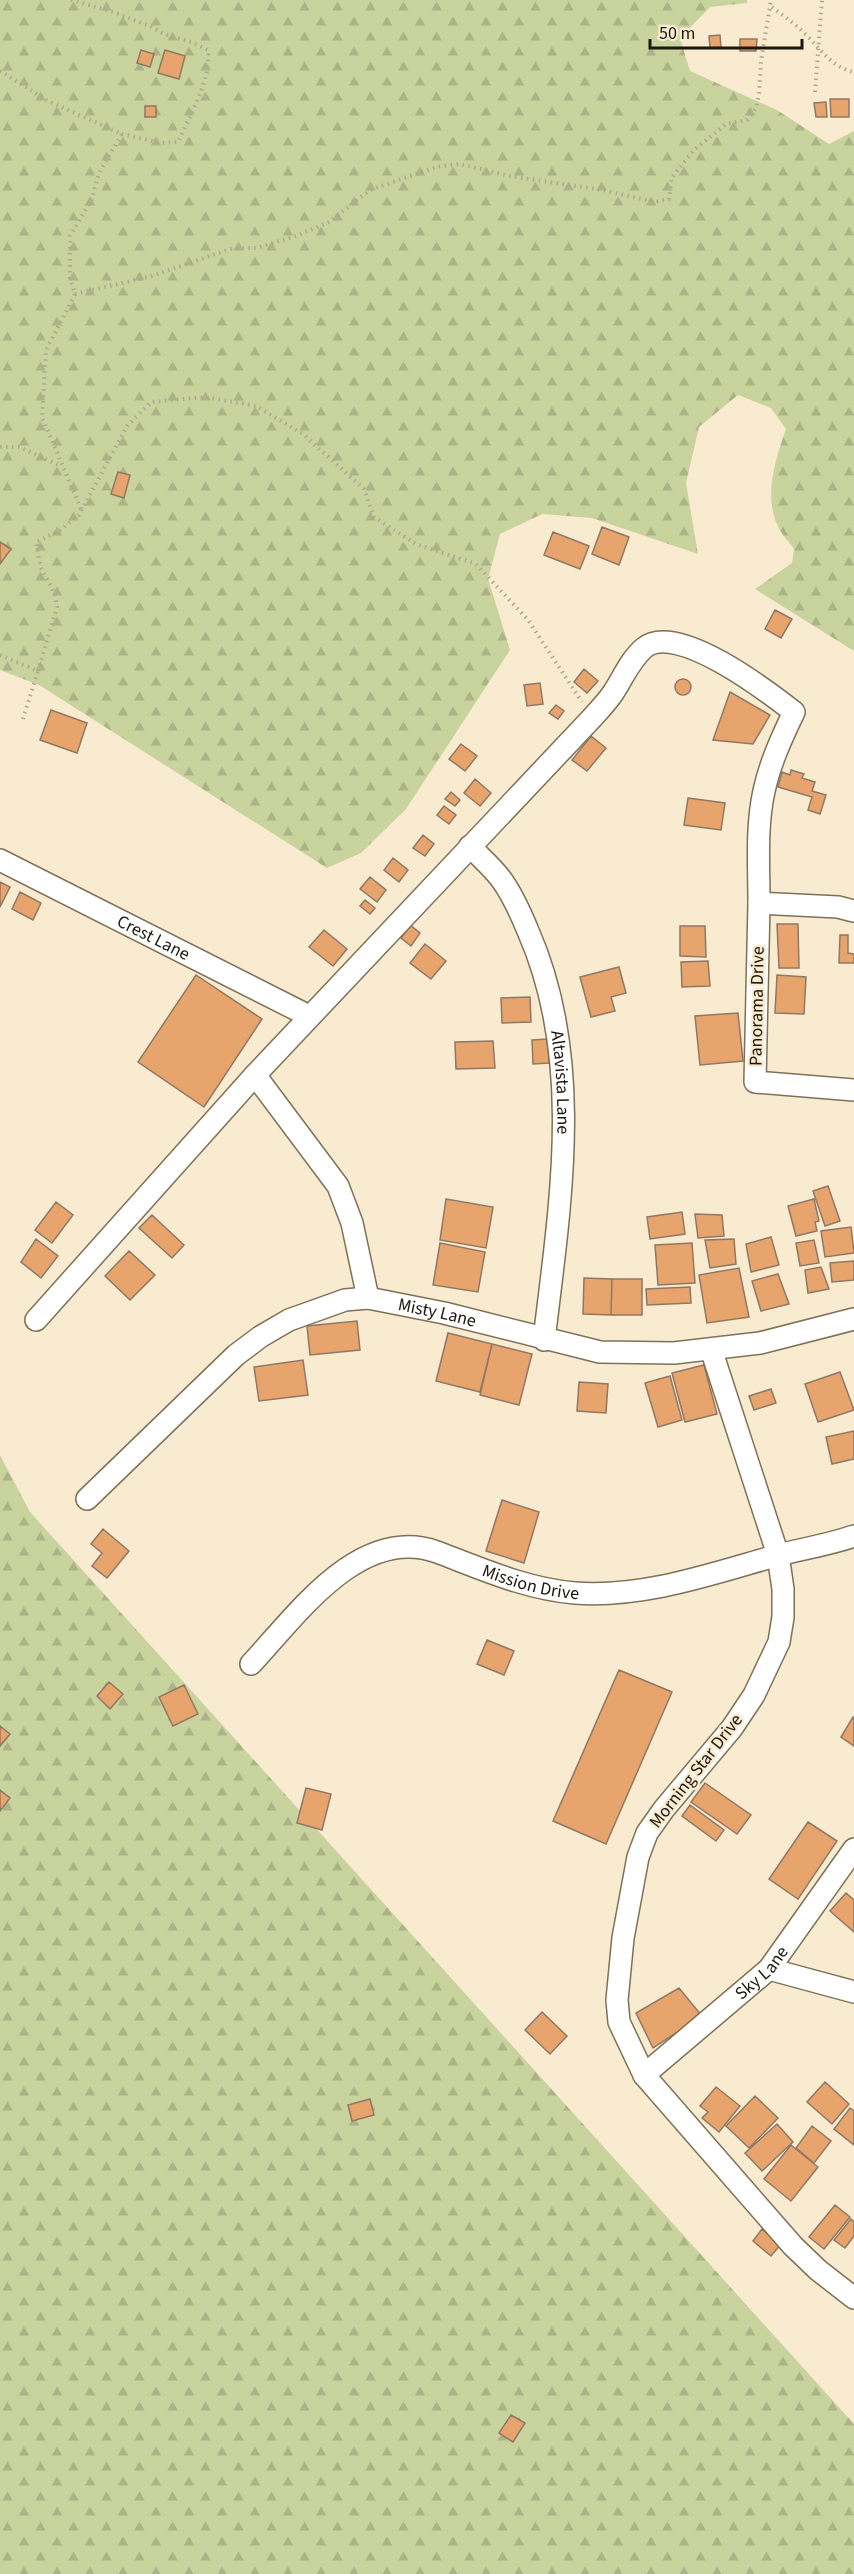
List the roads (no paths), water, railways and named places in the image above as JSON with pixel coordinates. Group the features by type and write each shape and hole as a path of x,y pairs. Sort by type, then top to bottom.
{"street":[{"path":"36,1320 309,1016 592,718 611,696 636,656 646,646 659,641 675,642 743,674 794,712 780,742 764,793 760,833 759,903 838,907 854,911"},
{"name":"Altavista Lane","path":"470,846 501,878 516,904 545,975 556,1023 562,1071 563,1144 559,1212 544,1340"},
{"name":"Crest Lane","path":"0,860 309,1016"},
{"name":"Panorama Drive","path":"759,903 755,1082 854,1090"},
{"path":"255,1075 338,1186 352,1223 368,1298"},
{"name":"Misty Lane","path":"87,1499 236,1355 289,1320 345,1300 368,1298 444,1313 544,1340 600,1352 674,1353 760,1343 854,1319"},
{"name":"Morning Star Drive","path":"711,1349 778,1555 783,1617 779,1642 768,1669 732,1728 664,1809 647,1833 638,1857 623,1938 617,2000 619,2022 644,2075 793,2246 818,2270 854,2298"},
{"name":"Mission Drive","path":"251,1664 339,1572 369,1555 404,1547 422,1547 540,1588 575,1593 633,1590 685,1581 854,1536"},
{"name":"Sky Lane","path":"644,2075 769,1970 854,1849"},
{"path":"769,1970 854,1992"}]}
